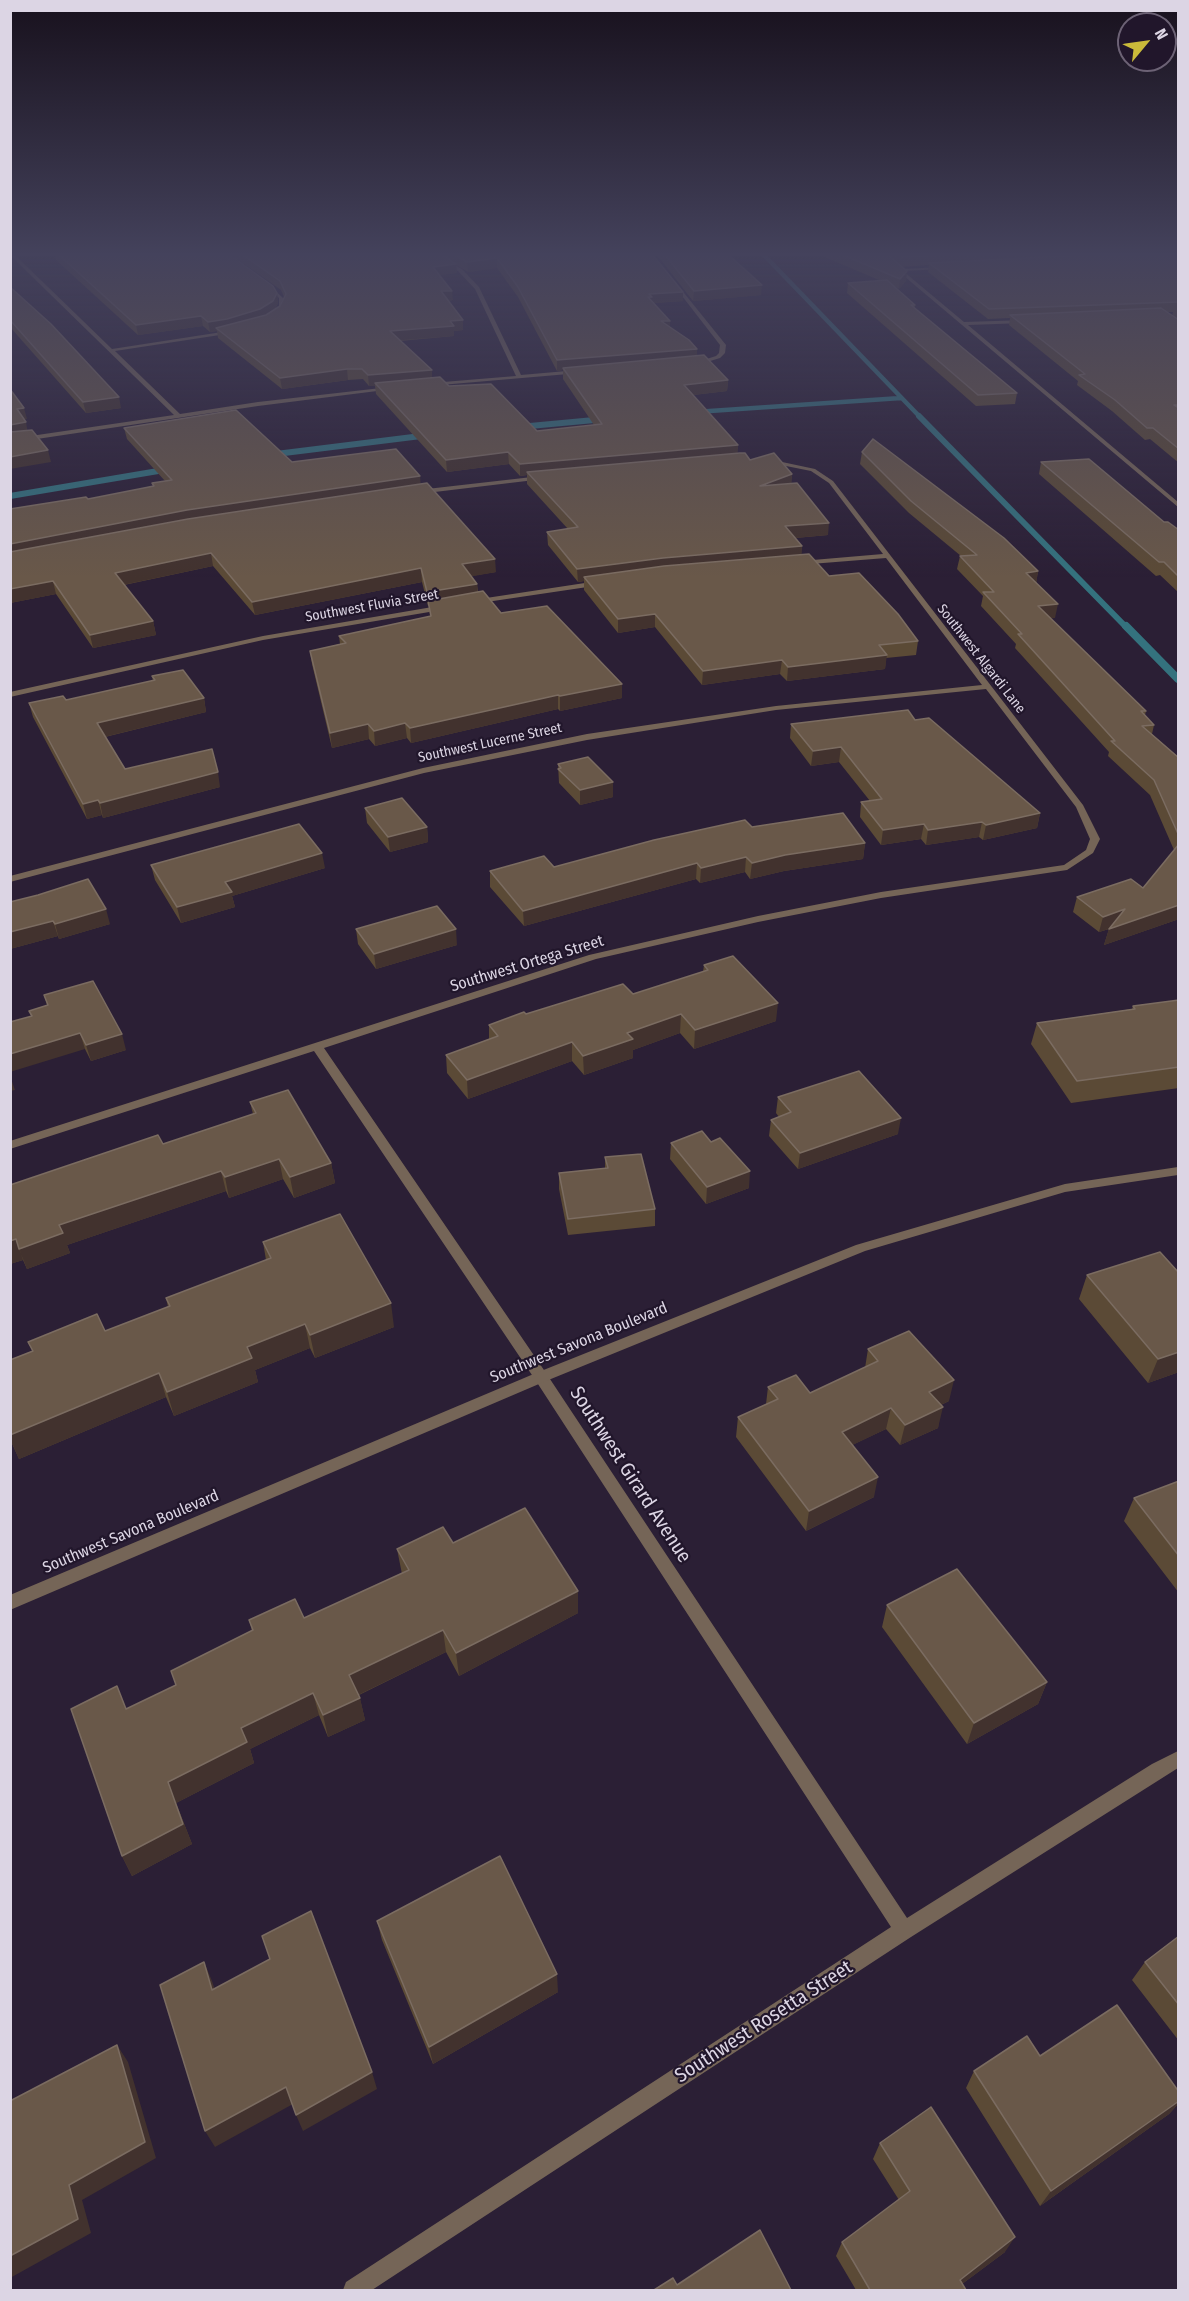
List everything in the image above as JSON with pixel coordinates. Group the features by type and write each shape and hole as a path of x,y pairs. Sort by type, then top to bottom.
{"street":[{"path":"125,362 178,415"},
{"path":"512,362 519,376"},
{"path":"688,364 701,362"},
{"path":"1009,362 1179,505"},
{"path":"426,385 588,371"},
{"path":"10,441 178,415 403,387"},
{"name":"Southwest Algardi Lane","path":"756,460 784,463 813,470 831,482 885,556 1080,807 1095,839 1090,851 1067,867"},
{"path":"414,493 549,477"},
{"path":"791,564 885,556"},
{"name":"Southwest Fluvia Street","path":"464,604 612,581"},
{"name":"Southwest Fluvia Street","path":"10,695 263,638 452,606"},
{"name":"Southwest Lucerne Street","path":"10,879 423,771 587,736 776,708 986,687"},
{"name":"Southwest Ortega Street","path":"10,1146 593,957 758,919 881,895 1067,867"},
{"name":"Southwest Girard Avenue","path":"317,1046 541,1377 904,1930"},
{"name":"Southwest Savona Boulevard","path":"10,1603 541,1377 861,1248 1065,1188 1179,1171"},
{"name":"Southwest Rosetta Street","path":"354,2290 904,1930 1148,1776 1179,1759"}],"building":[{"path":"48,362 87,362 119,397 83,402"},
{"path":"260,362 424,362 432,370 368,375 362,369 347,369 280,378"},
{"path":"624,362 711,362 728,380 684,385 738,445 520,464 508,452 446,460 375,383 440,377 449,386 491,384 537,431 602,424 563,368"},
{"path":"940,362 980,362 1017,393 978,395"},
{"path":"1070,362 1179,362 1179,405 1174,405 1179,408 1179,449 1153,428 1147,428 1115,400 1079,375 1085,374"},
{"path":"10,389 24,408 17,409 26,422 10,425"},
{"path":"236,410 292,462 396,449 420,476 187,510 10,544 10,509 86,497 88,499 154,486 152,483 172,480 124,428"},
{"path":"32,430 48,450 10,457 10,432"},
{"path":"873,439 1004,538 1038,571 1026,573 1058,604 1038,606 1146,711 1141,711 1154,725 1142,726 1179,758 1179,836 1154,780 1111,741 1115,741 1018,634 1022,634 983,592 994,592 960,556 977,555 911,501 862,452"},
{"path":"745,453 750,460 774,453 792,474 760,486 797,483 829,523 785,526 802,546 663,558 577,569 547,532 578,527 527,472"},
{"path":"1089,459 1164,522 1168,522 1179,530 1179,577 1164,562 1159,562 1041,462"},
{"path":"427,483 495,559 462,564 477,584 427,592 421,568 252,602 211,553 115,573 153,621 90,635 53,581 10,589 10,552 188,519"},
{"path":"809,554 829,576 859,573 898,614 918,641 879,645 887,655 788,667 782,660 703,671 655,614 618,619 584,577 664,566"},
{"path":"483,591 501,613 547,606 622,684 558,695 410,728 405,723 374,731 368,724 330,733 310,651 346,643 339,636 431,616 428,601"},
{"path":"183,670 204,698 97,723 125,769 212,749 218,772 100,803 98,800 83,804 29,703 63,696 66,700 155,680 152,676"},
{"path":"908,710 915,720 929,718 1040,813 986,825 982,822 928,830 924,824 883,830 861,802 882,799 841,747 813,751 791,724"},
{"path":"588,757 613,782 580,790 558,769 561,768 558,764"},
{"path":"402,798 427,827 388,837 365,808"},
{"path":"843,813 865,843 785,855 752,863 746,857 701,868 697,863 523,911 490,871 544,856 554,867 654,840 745,820 752,827"},
{"path":"299,824 322,853 225,882 232,892 177,907 151,865"},
{"path":"1179,844 1179,905 1109,929 1125,909 1103,917 1077,897 1131,879 1143,888"},
{"path":"88,879 106,909 55,924 53,921 10,932 10,902"},
{"path":"437,906 456,929 374,954 356,929"},
{"path":"733,956 778,1003 695,1030 681,1014 627,1033 633,1039 583,1056 572,1042 467,1080 446,1055 498,1036 489,1025 524,1012 526,1014 623,984 633,994 708,970 704,965"},
{"path":"93,981 122,1034 86,1045 80,1033 10,1054 10,1022 32,1016 29,1011 48,1005 44,995"},
{"path":"1179,1000 1179,1067 1077,1081 1037,1023 1135,1009 1133,1006"},
{"path":"859,1071 901,1118 800,1153 771,1120 791,1112 778,1097"},
{"path":"288,1090 331,1163 290,1177 279,1159 225,1177 221,1171 59,1225 63,1233 19,1249 16,1239 10,1241 10,1185 158,1135 163,1144 256,1113 250,1102"},
{"path":"702,1131 711,1142 720,1138 750,1171 707,1187 671,1143"},
{"path":"641,1154 655,1209 568,1219 559,1173 608,1168 605,1157"},
{"path":"340,1214 391,1303 310,1335 305,1324 247,1347 252,1358 167,1392 159,1373 10,1435 10,1360 33,1351 28,1342 97,1314 105,1331 170,1306 166,1298 271,1258 263,1242"},
{"path":"1160,1252 1179,1273 1179,1352 1158,1359 1087,1275"},
{"path":"909,1331 954,1380 929,1392 943,1407 905,1425 891,1408 842,1432 878,1477 809,1511 738,1417 778,1399 768,1387 796,1375 810,1393 878,1361 868,1349"},
{"path":"1179,1481 1179,1556 1134,1498"},
{"path":"525,1508 578,1591 456,1653 443,1630 349,1675 360,1698 323,1715 313,1693 241,1728 247,1742 168,1782 183,1824 122,1856 71,1709 117,1686 126,1709 176,1685 171,1671 253,1630 249,1620 295,1599 304,1618 409,1570 397,1549 443,1527 453,1543"},
{"path":"957,1569 1047,1682 974,1723 887,1605"},
{"path":"500,1856 557,1974 429,2047 377,1921"},
{"path":"311,1911 372,2072 296,2115 286,2087 205,2131 160,1985 204,1962 212,1990 270,1959 262,1936"},
{"path":"1179,1936 1179,2005 1145,1962"},
{"path":"1117,2005 1179,2092 1179,2101 1051,2191 974,2071 1027,2036 1040,2056"},
{"path":"117,2045 145,2142 69,2185 78,2219 10,2256 10,2101"},
{"path":"931,2107 1015,2237 960,2280 966,2290 870,2290 842,2242 910,2191 880,2143"},
{"path":"760,2230 791,2290 654,2290 673,2278 677,2285"}],"waterway":[{"path":"867,362 921,418"},
{"path":"695,412 901,398"},
{"path":"919,416 1127,628"},
{"path":"519,427 605,419"},
{"path":"268,455 429,435"},
{"path":"10,496 170,469"},
{"path":"1126,626 1178,679"}]}
